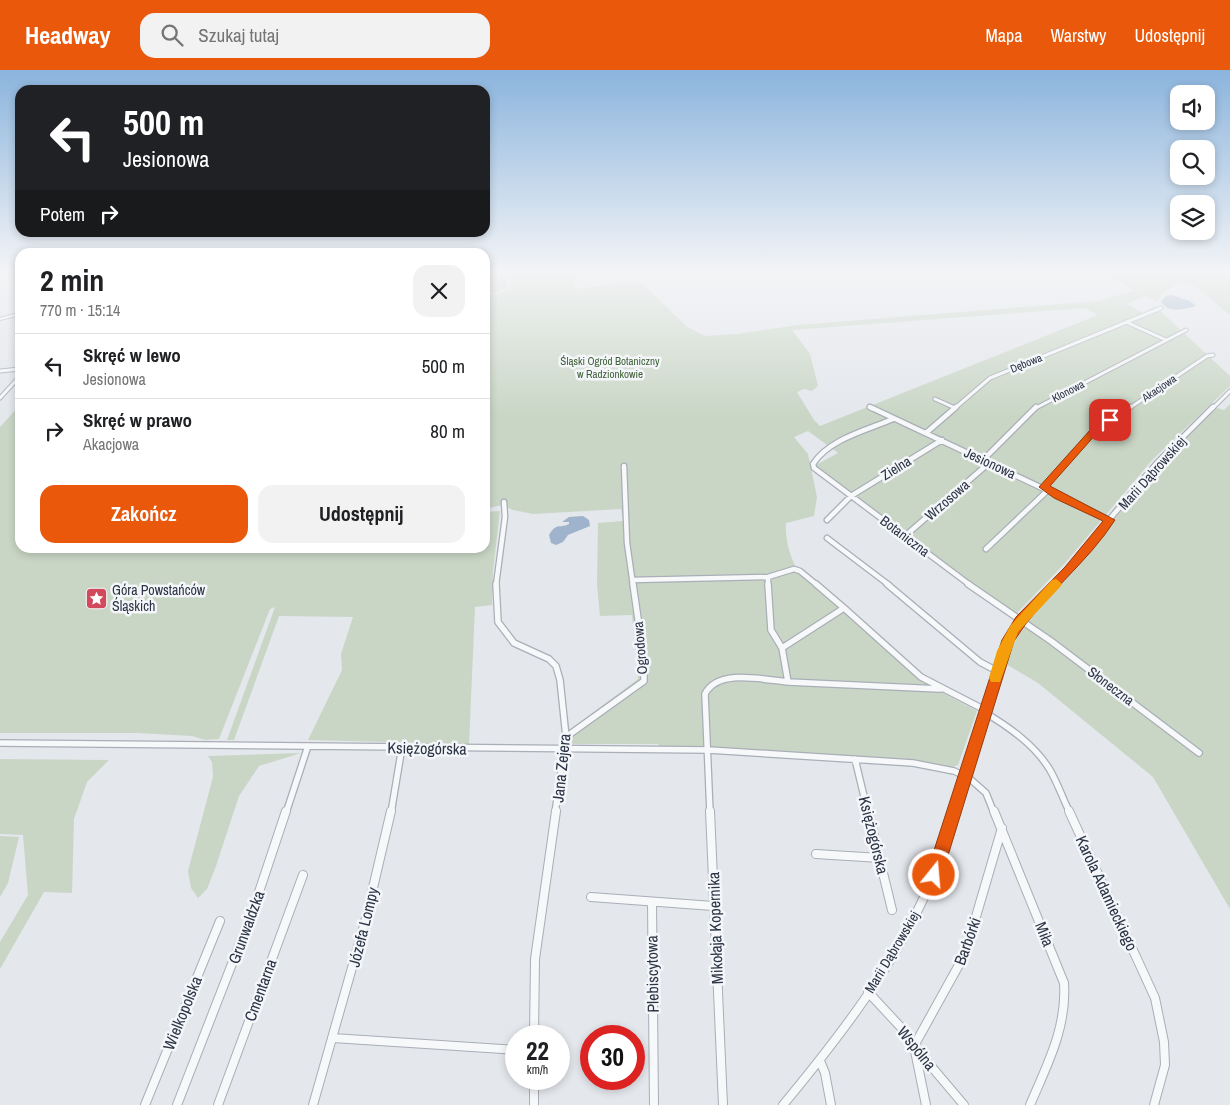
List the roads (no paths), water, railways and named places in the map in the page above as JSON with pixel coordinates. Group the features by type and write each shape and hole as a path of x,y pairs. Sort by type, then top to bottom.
{"street":[{"name":"Dębowa","path":"926,433 990,378 1133,319"},
{"path":"1126,322 1166,340"},
{"name":"Klonowa","path":"983,460 1036,407 1186,330"},
{"name":"Akacjowa","path":"986,549 1046,489 1094,431 1207,356 1213,355"},
{"path":"0,371 15,370"},
{"path":"0,398 15,382"},
{"name":"Marii Dąbrowskiej","path":"783,1105 820,1061 894,954 924,898 934,875 1008,640 1020,621 1069,570 1157,463 1230,391"},
{"path":"935,398 955,408"},
{"name":"Jesionowa","path":"869,407 1110,520"},
{"name":"Botaniczna","path":"893,418 830,446 818,456 813,466 1020,621"},
{"name":"Zielna","path":"827,520 851,496 942,440"},
{"name":"Wrzosowa","path":"905,536 989,464"},
{"name":"Ogrodowa","path":"566,737 644,681 644,667 624,508 624,466"},
{"name":"Jana Zejera","path":"504,502 504,517 496,575 498,622 514,643 549,659 556,666 560,680 566,737 534,958 534,1025"},
{"path":"827,538 894,589 980,662 998,671"},
{"path":"632,580 768,576 794,569 800,571 921,677 985,711"},
{"path":"768,576 772,630 782,648 788,682"},
{"path":"782,648 844,608"},
{"name":"Słoneczna","path":"1020,621 1051,641 1199,753"},
{"path":"709,750 706,688 712,682 722,678 941,689"},
{"name":"Karola Adamieckiego","path":"985,711 1011,727 1032,746 1050,770 1155,998 1164,1042 1165,1065 1154,1105"},
{"name":"Księżogórska","path":"0,742 564,750 709,750 914,763 951,770 964,775"},
{"name":"Grunwaldzka","path":"177,1105 253,910 308,746"},
{"name":"Józefa Lompy","path":"313,1105 333,1038 382,849 402,747"},
{"name":"Mikołaja Kopernika","path":"709,750 713,906 723,1105"},
{"name":"Księżogórska","path":"854,759 892,910"},
{"name":"Miła","path":"964,775 986,793 1002,827 1064,984 1066,996 1060,1034 1030,1105"},
{"name":"Barbórki","path":"914,1046 965,954 1002,827"},
{"path":"816,854 880,858"},
{"name":"Cmentarna","path":"218,1105 303,875"},
{"path":"591,897 713,906"},
{"name":"Plebiscytowa","path":"652,902 654,1105"},
{"name":"Wielkopolska","path":"145,1105 220,921"},
{"name":"Wspólna","path":"868,992 909,1036 914,1046 964,1105"},
{"path":"333,1038 505,1049"},
{"path":"914,1046 926,1105"},
{"path":"820,1061 825,1073 831,1105"},
{"path":"534,1090 534,1105"}],"water":[{"path":"583,516 589,520 590,526 568,535 563,542 556,545 551,543 549,535 554,528 569,524 569,522 562,522 569,517"}],"place":[{"name":"Góra Powstańców Śląskich","path":"96,598"}],"park label":[{"name":"Śląski Ogród Botaniczny w Radzionkowie","path":"610,367"}]}
